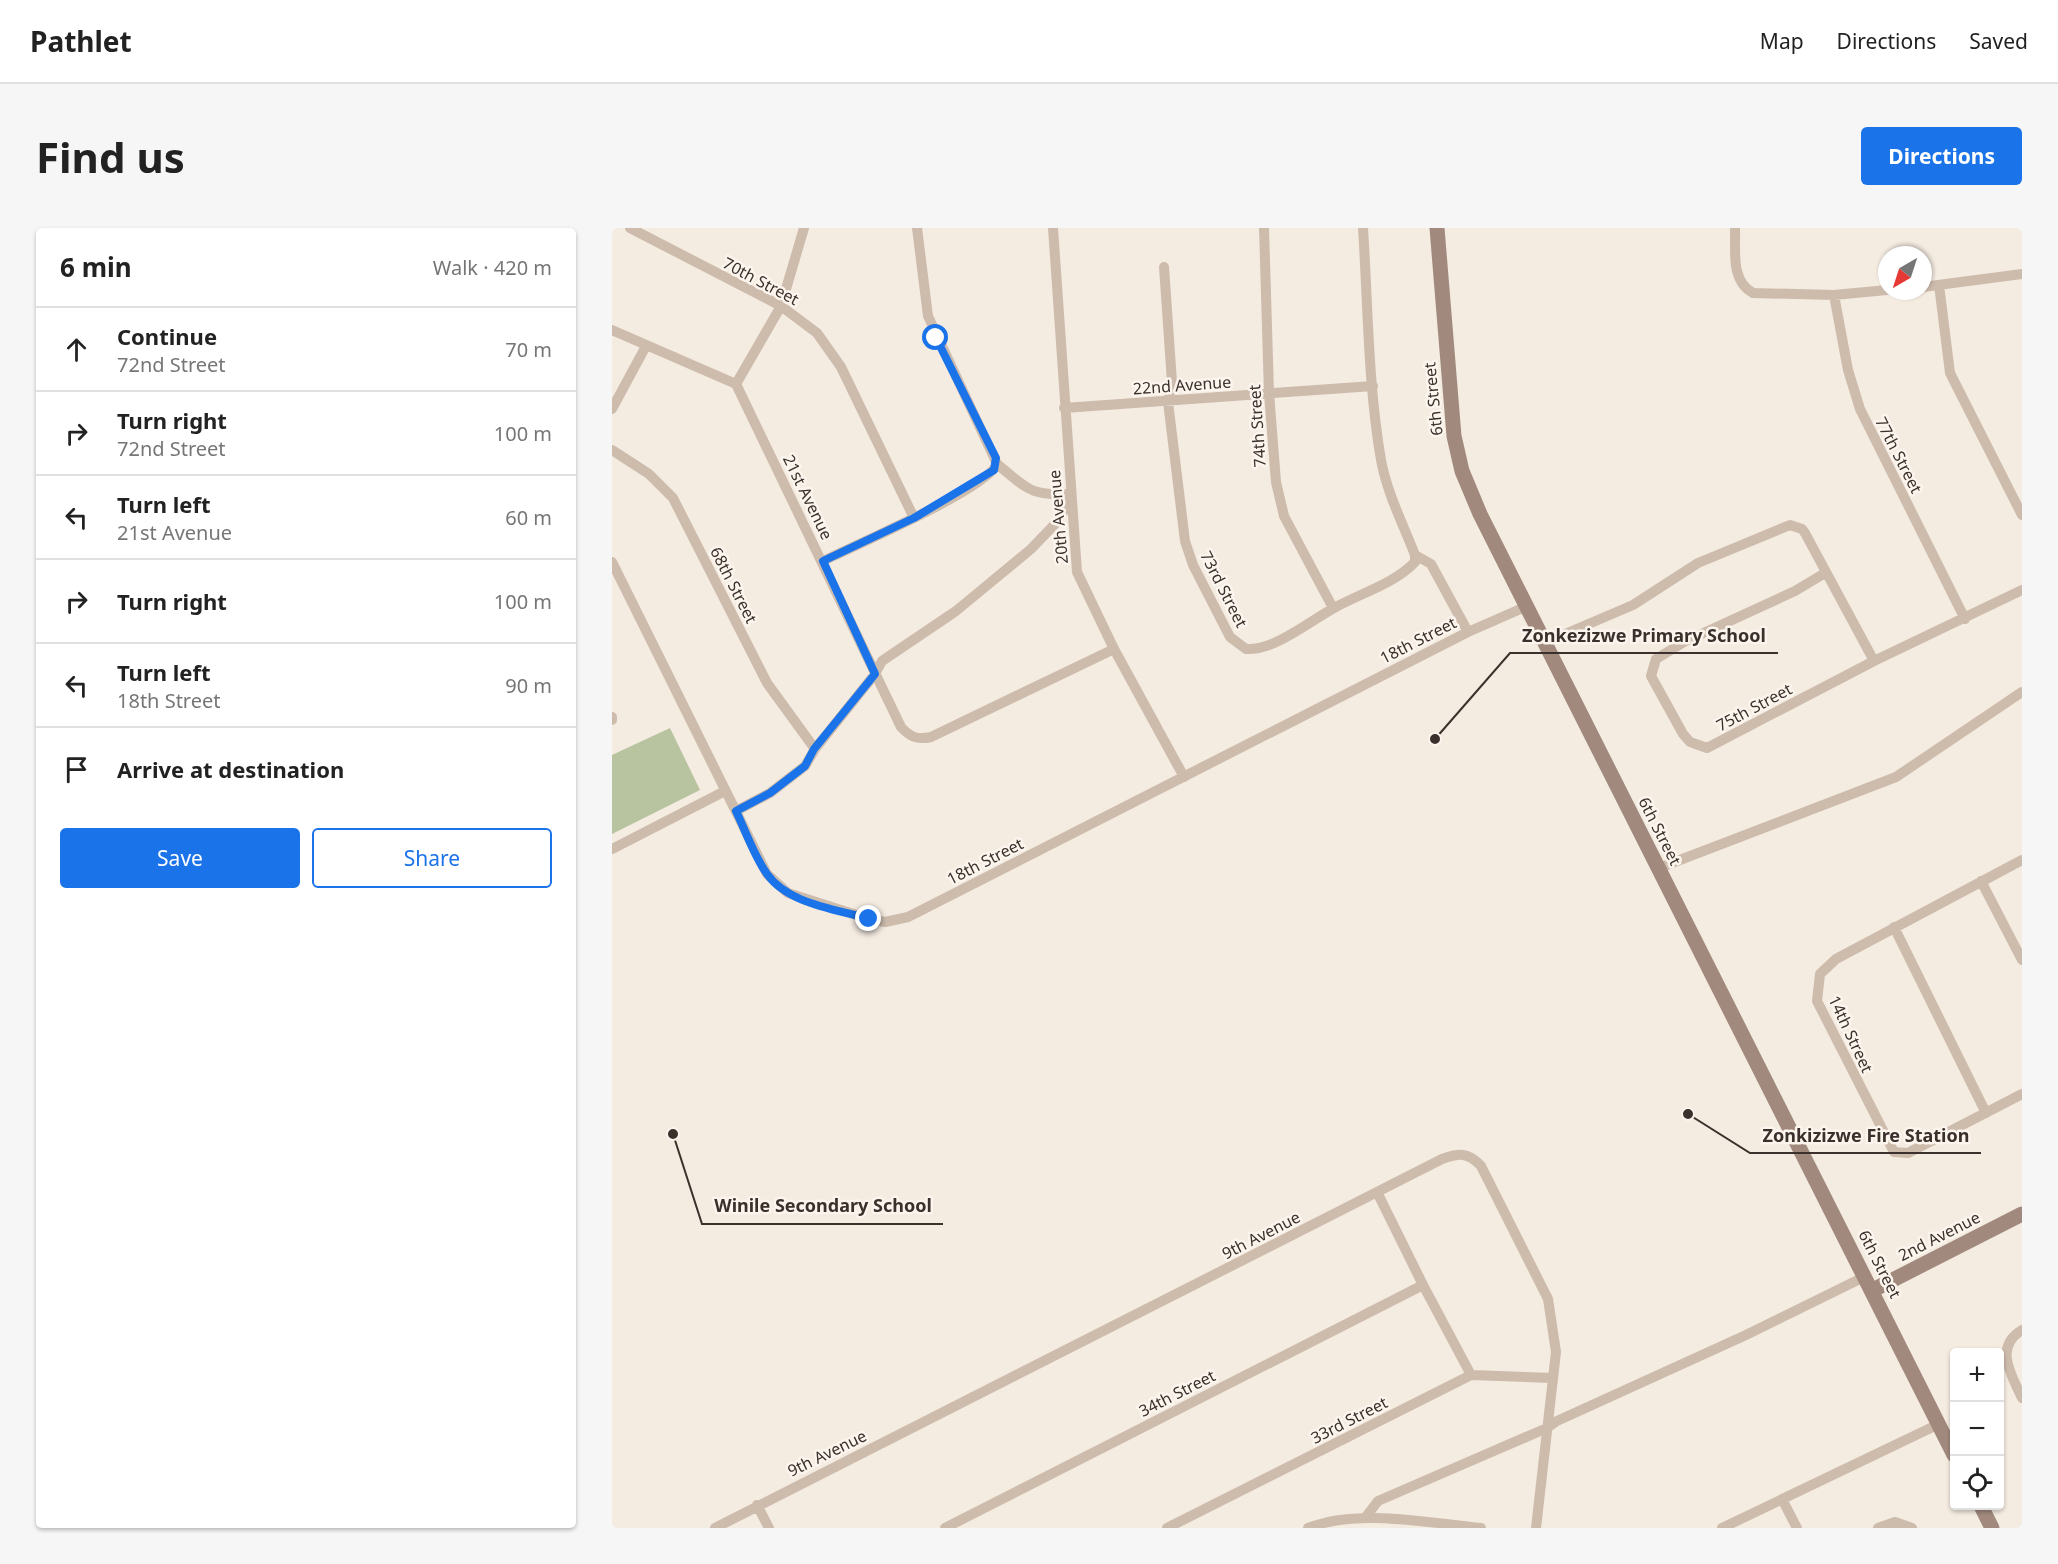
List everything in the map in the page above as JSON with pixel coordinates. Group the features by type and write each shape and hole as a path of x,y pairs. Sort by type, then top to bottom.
{"street":[{"name":"70th Street","path":"630,228 781,306 817,333 830,349 914,518"},
{"path":"612,330 736,384 781,306 804,228"},
{"path":"917,228 928,316 997,464 1032,492 1071,497"},
{"name":"20th Avenue","path":"1053,228 1077,572 1114,649 1184,777"},
{"name":"74th Street","path":"1264,228 1269,393 1276,482 1284,516 1333,608"},
{"path":"1364,228 1373,386 1386,480 1415,555 1431,564 1468,632"},
{"name":"6th Street","path":"1437,228 1456,447 1462,471 1480,514 1525,607 1866,1276 1950,1447"},
{"path":"1735,228 1738,276 1740,282 1748,290 1761,295 1834,295 1878,291"},
{"name":"73rd Street","path":"1164,267 1172,382 1168,402 1185,541 1193,565 1230,637 1240,647 1252,650 1293,633 1333,608 1396,577 1415,562 1415,555"},
{"path":"1932,286 2022,274"},
{"path":"1939,285 1950,373 2022,515"},
{"name":"77th Street","path":"1834,295 1848,370 1860,409 1965,619"},
{"path":"612,409 646,346"},
{"name":"21st Avenue","path":"736,384 823,561 901,728 907,734 921,739 931,737 1114,649"},
{"name":"22nd Avenue","path":"1064,408 1373,386"},
{"name":"68th Street","path":"612,450 650,474 673,498 767,683 814,749"},
{"path":"823,561 914,518 987,477 997,464"},
{"path":"736,811 805,766 814,749 875,674 882,661 956,611 1037,544 1071,497"},
{"path":"1544,643 1633,605 1661,588 1687,568 1779,527 1790,525 1802,529 1874,661"},
{"name":"18th Street","path":"612,562 767,874 779,887 800,898 885,922 908,917 1468,632 1525,607"},
{"name":"75th Street","path":"1825,573 1795,591 1684,642 1656,660 1651,676 1683,734 1690,742 1707,748 1874,661 2022,590"},
{"path":"1659,868 1896,777 2022,692"},
{"path":"612,849 724,791"},
{"name":"14th Street","path":"2022,860 1894,927 1826,967 1817,982 1817,1001 1891,1150 1898,1154 1908,1153 2022,1094"},
{"path":"1982,880 2022,960"},
{"path":"1894,927 1986,1113"},
{"name":"9th Avenue","path":"715,1528 1442,1159 1465,1154 1473,1157 1481,1166 1548,1299 1556,1352 1536,1528"},
{"path":"1377,1192 1471,1375"},
{"name":"2nd Avenue","path":"1873,1290 2022,1214"},
{"path":"1365,1518 1378,1501 1547,1428 1866,1276"},
{"name":"34th Street","path":"945,1528 1423,1285"},
{"path":"2022,1330 2011,1341 2006,1362 2022,1398"},
{"name":"33rd Street","path":"1167,1528 1471,1375 1552,1378"},
{"path":"1722,1528 1939,1424"},
{"path":"1782,1499 1797,1528"},
{"path":"757,1505 769,1528"},
{"path":"1983,1510 1992,1528"},
{"path":"1308,1528 1322,1523 1365,1518 1481,1528"},
{"path":"1878,1528 1896,1522 1912,1528"}],"green space":[{"path":"670,728 700,790 612,834 612,755"}],"place":[{"name":"Zonkezizwe Primary School","path":"1435,739"},
{"name":"Zonkizizwe Fire Station","path":"1688,1114"},
{"name":"Winile Secondary School","path":"673,1134"}],"route":[{"path":"869,919 800,898 779,887 767,874 736,811 770,793 805,766 814,749 875,674 823,561 914,518 987,477 997,464 936,338"}]}
